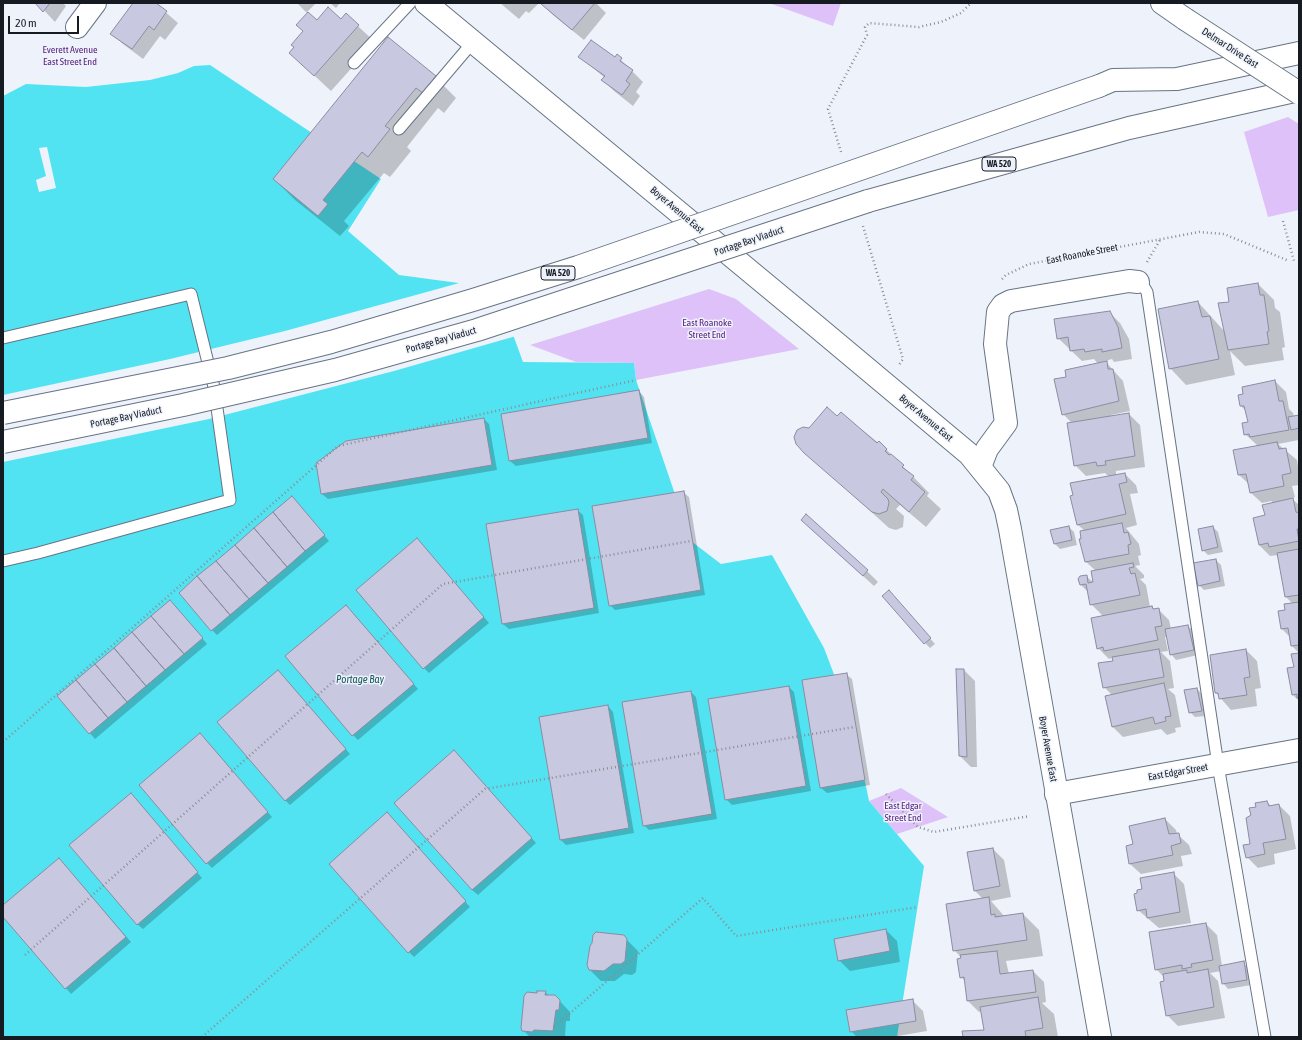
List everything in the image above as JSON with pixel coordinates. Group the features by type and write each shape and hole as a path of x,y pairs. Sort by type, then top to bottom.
{"main road":[{"path":"77,28 95,3"},
{"name":"Boyer Avenue East","path":"426,3 969,454 999,491 1006,510 1010,529 1100,1037"},
{"name":"Delmar Drive East","path":"1162,3 1299,92"},
{"name":"WA 520","path":"3,413 228,368 331,342 473,300 600,259 1106,83 1177,79 1299,53"},
{"name":"Portage Bay Viaduct","path":"3,442 183,405 335,370 485,328 868,201 1129,128 1299,92"},
{"path":"980,467 987,449 1006,423 995,344 998,312 1004,305 1012,302 1129,281 1142,274"},
{"name":"East Edgar Street","path":"1056,794 1299,750"}],"lane":[{"path":"354,63 410,3"},
{"path":"399,129 473,42"},
{"path":"1142,274 1148,292 1218,765 1265,1037"},
{"path":"3,338 191,294 214,387 230,500 38,553 3,561"}],"path":[{"path":"867,35 865,28 870,23 919,27 941,22 961,13 971,3"},
{"path":"1283,221 1294,261"},
{"name":"East Roanoke Street","path":"1006,275 1029,264 1199,232 1224,234 1288,261"},
{"path":"1142,274 1160,240"},
{"path":"3,742 338,446 636,380"},
{"path":"25,955 442,584 691,541"},
{"path":"202,1037 485,789 854,727"},
{"path":"886,794 918,827 934,832 1030,816"},
{"path":"554,1027 703,898 736,936 918,907"}],"green space":[{"path":"769,3 841,3 833,26"},
{"path":"1288,117 1299,124 1299,210 1268,217 1244,132"},
{"name":"East Roanoke Street End","path":"709,289 736,299 799,349 636,380 634,363 576,362 530,345"},
{"name":"East Edgar Street End","path":"901,788 948,817 897,834 869,801"}],"water":[{"name":"Portage Bay","path":"210,65 381,179 348,231 399,275 496,288 523,362 634,363 636,380 691,541 721,564 772,555 824,648 854,727 869,801 924,866 897,1037 3,1037 3,96 26,84 86,87 150,80 178,73 194,66"}],"pier":[{"path":"47,147 56,188 39,192 36,180 46,176 39,148"},
{"path":"463,282 498,286 516,336 394,371 209,419 3,462 3,395 170,359 285,331"}],"building":[{"path":"35,3 50,3 43,12"},
{"path":"133,3 156,3 167,11 154,30 149,26 132,49 110,34"},
{"path":"595,3 572,30 541,4"},
{"path":"328,7 341,19 346,13 359,25 314,76 289,53 294,47 291,45 303,31 296,25 308,12 317,20"},
{"path":"388,37 436,76 423,93 416,88 385,126 390,129 368,157 362,152 323,200 328,204 318,216 273,179"},
{"path":"591,40 615,57 617,54 622,58 620,61 633,70 626,81 630,84 622,95 601,80 605,76 578,57"},
{"path":"1258,283 1260,295 1264,295 1269,331 1267,332 1269,344 1228,350 1218,303 1229,302 1227,288"},
{"path":"1198,301 1202,317 1210,316 1219,359 1169,369 1158,309"},
{"path":"1110,311 1118,327 1122,348 1102,352 1102,349 1085,352 1084,349 1070,351 1068,337 1057,339 1054,319"},
{"path":"1107,361 1108,369 1113,369 1119,401 1062,415 1054,379 1066,377 1065,370"},
{"path":"1275,380 1279,401 1283,401 1289,430 1250,437 1249,434 1244,435 1242,423 1248,422 1244,406 1240,406 1238,395 1243,394 1242,387"},
{"path":"639,390 648,438 509,461 501,414"},
{"path":"827,407 837,416 841,412 877,443 879,441 887,449 885,451 889,455 891,454 904,465 902,467 914,476 911,480 925,492 909,512 883,489 881,492 888,499 889,503 887,511 879,514 872,512 804,453 796,444 794,437 797,430 803,427 809,428"},
{"path":"1129,413 1135,456 1105,461 1106,465 1097,466 1096,462 1074,466 1067,423"},
{"path":"1299,415 1299,428 1291,430 1288,417"},
{"path":"484,418 492,465 321,494 316,463 346,441"},
{"path":"1277,442 1279,449 1286,448 1291,473 1282,475 1284,486 1250,493 1246,474 1238,475 1233,450"},
{"path":"1125,473 1127,482 1119,484 1126,514 1077,525 1070,496 1073,495 1070,483"},
{"path":"684,491 701,590 609,606 592,506"},
{"path":"292,496 325,535 305,551 273,512"},
{"path":"1293,498 1296,512 1299,513 1299,529 1297,529 1299,541 1269,547 1268,543 1259,545 1253,518 1265,515 1262,505"},
{"path":"578,509 594,608 502,624 486,524"},
{"path":"273,512 305,551 287,567 254,528"},
{"path":"806,514 868,570 863,576 801,520"},
{"path":"1122,523 1124,533 1128,532 1131,544 1128,545 1129,554 1085,562 1079,539 1081,539 1080,531"},
{"path":"1069,526 1072,540 1054,544 1050,530"},
{"path":"1213,526 1218,547 1202,551 1198,529"},
{"path":"254,528 287,567 268,583 235,545"},
{"path":"417,538 484,617 423,669 356,590"},
{"path":"235,545 268,583 249,599 216,561"},
{"path":"1299,549 1299,595 1285,597 1277,553"},
{"path":"1216,559 1220,581 1198,586 1193,563"},
{"path":"216,561 249,599 230,615 197,576"},
{"path":"1133,563 1134,567 1129,568 1131,574 1135,573 1140,595 1090,605 1086,584 1080,585 1078,579 1080,576 1087,575 1088,583 1093,582 1091,571"},
{"path":"197,576 230,615 211,631 179,593"},
{"path":"889,590 931,638 924,644 882,596"},
{"path":"170,600 203,638 184,654 151,616"},
{"path":"1299,602 1299,645 1291,646 1288,628 1281,629 1278,611 1285,610 1284,604"},
{"path":"346,605 414,684 352,736 285,656"},
{"path":"1152,606 1153,609 1159,608 1162,626 1155,627 1158,640 1104,651 1103,647 1097,649 1091,618"},
{"path":"151,616 184,654 165,670 132,632"},
{"path":"1188,625 1194,650 1170,655 1165,629"},
{"path":"132,632 165,670 146,686 114,648"},
{"path":"114,648 146,686 127,702 95,664"},
{"path":"1159,649 1164,677 1103,688 1098,663 1113,661 1112,657"},
{"path":"1246,649 1250,677 1244,678 1247,695 1219,699 1218,693 1215,693 1210,655"},
{"path":"1299,653 1299,697 1297,698 1297,694 1292,695 1287,668 1294,667 1291,654"},
{"path":"95,664 127,702 108,718 76,680"},
{"path":"956,669 964,669 967,757 959,756"},
{"path":"278,670 346,749 285,801 217,722"},
{"path":"847,673 865,780 820,788 802,680"},
{"path":"76,680 108,718 89,734 57,696"},
{"path":"1164,683 1171,716 1165,717 1166,721 1155,724 1153,717 1112,727 1105,696"},
{"path":"789,686 806,786 725,800 708,699"},
{"path":"1197,688 1202,711 1189,713 1184,690"},
{"path":"691,691 712,814 643,826 622,702"},
{"path":"608,705 629,828 560,840 539,717"},
{"path":"200,733 268,812 206,864 139,785"},
{"path":"454,750 532,838 472,890 394,803"},
{"path":"131,793 198,872 137,925 69,845"},
{"path":"1267,801 1269,806 1279,804 1286,839 1263,843 1265,854 1246,858 1243,845 1250,844 1246,818 1251,815 1249,808 1256,807 1255,803"},
{"path":"387,812 466,901 408,953 329,864"},
{"path":"1165,818 1169,834 1179,833 1181,843 1171,846 1173,855 1129,864 1126,846 1133,844 1129,826"},
{"path":"993,848 1000,886 974,891 967,852"},
{"path":"59,858 126,937 65,989 3,917 3,905"},
{"path":"1174,872 1180,912 1147,918 1146,909 1137,911 1134,894 1137,893 1137,890 1142,889 1140,878"},
{"path":"989,897 991,915 995,914 995,917 1023,913 1027,940 953,951 946,904"},
{"path":"1206,923 1213,960 1191,964 1192,967 1182,969 1182,965 1155,970 1149,932"},
{"path":"886,929 890,951 838,961 834,939"},
{"path":"596,932 624,935 627,939 625,961 621,964 613,964 604,971 589,970 587,965 590,946 593,935"},
{"path":"997,951 1000,974 1033,970 1036,992 967,1001 964,977 960,978 957,959 961,958 960,955"},
{"path":"1244,961 1247,980 1222,984 1219,966"},
{"path":"1208,969 1214,1007 1166,1016 1160,982 1164,981 1163,974 1187,970 1187,973"},
{"path":"537,991 546,991 545,995 555,995 560,1000 559,1010 556,1010 553,1031 522,1031 524,996 527,992 537,993"},
{"path":"1038,997 1043,1028 1025,1031 1026,1037 963,1037 962,1031 984,1030 980,1007"},
{"path":"913,999 916,1021 850,1032 846,1010"}],"park label":[{"name":"Everett Avenue East Street End","path":"70,56"}]}
